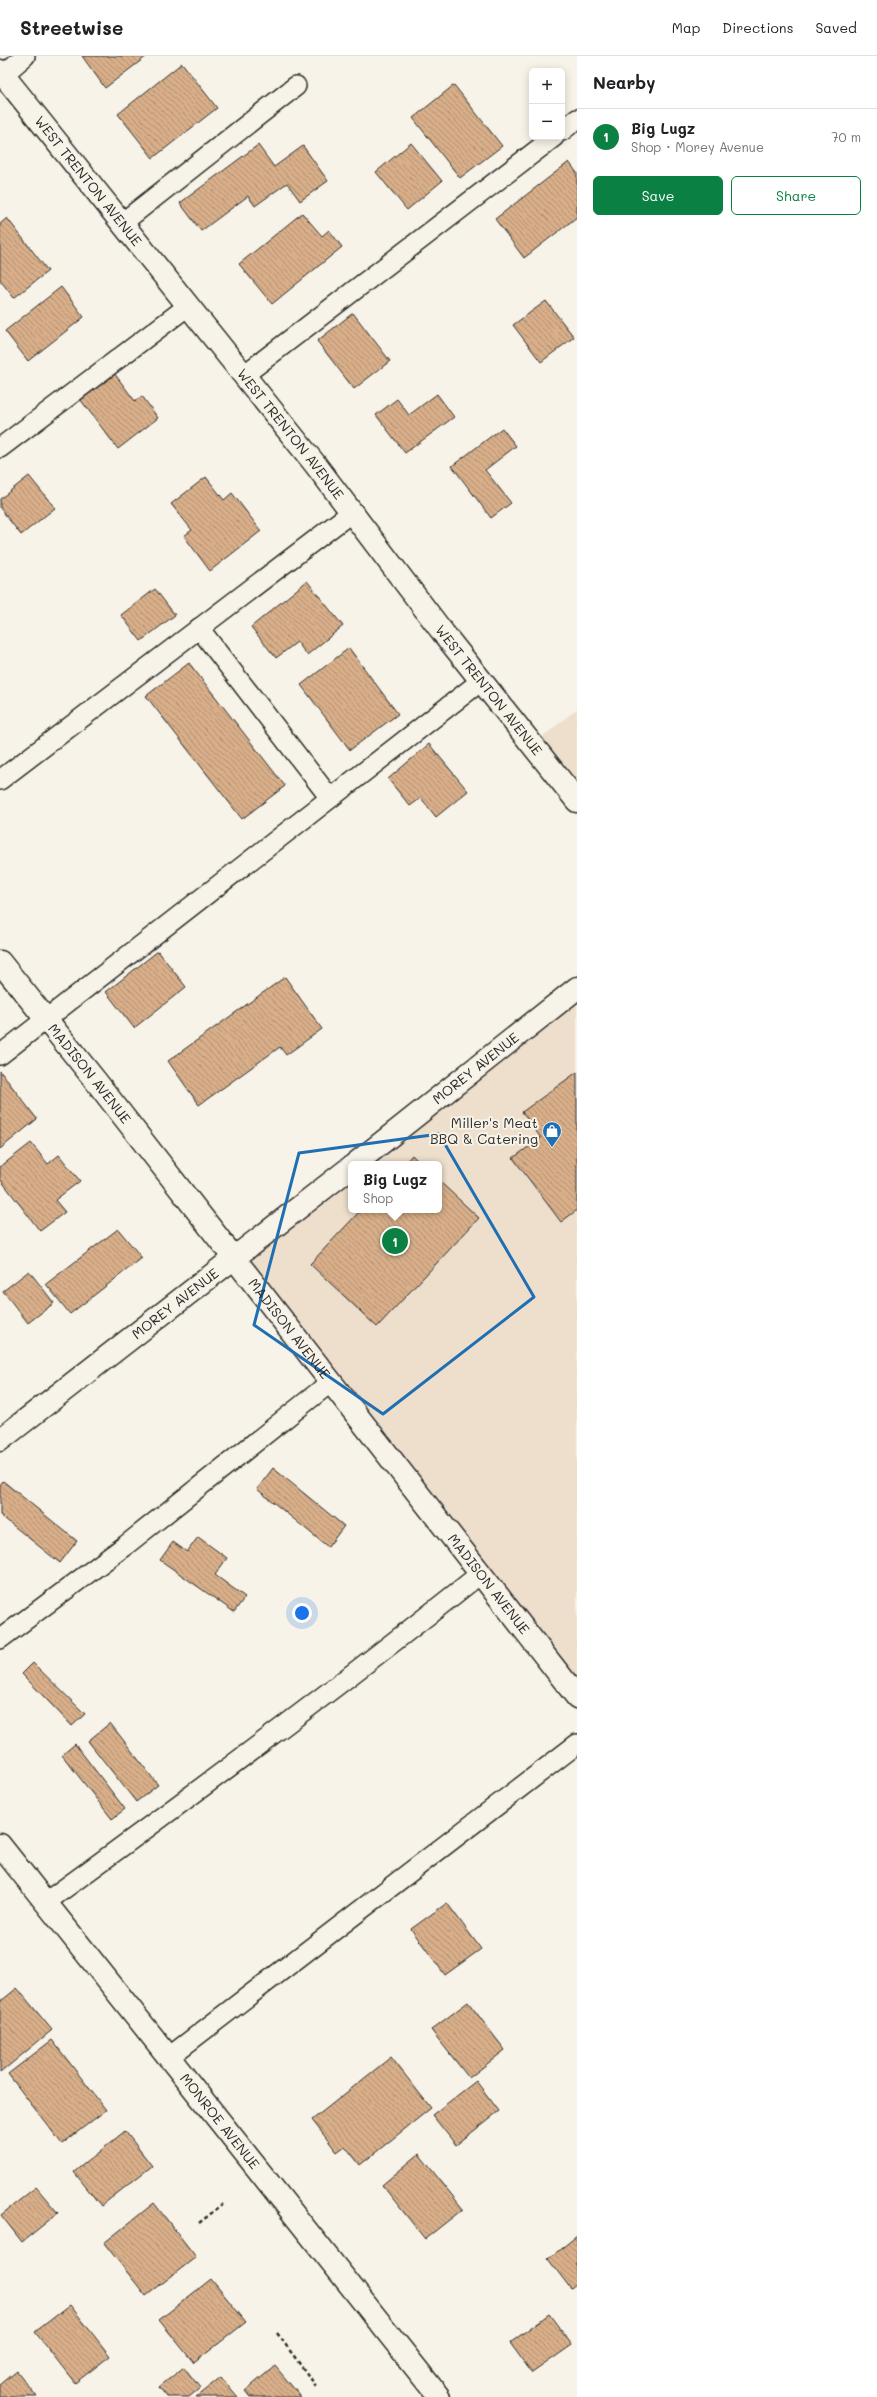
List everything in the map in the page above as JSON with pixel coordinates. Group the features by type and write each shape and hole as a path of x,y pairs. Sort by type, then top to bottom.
{"street":[{"name":"WEST TRENTON AVENUE","path":"2,73 244,375 352,512 481,681 577,801"},
{"name":"MADISON AVENUE","path":"0,962 235,1258 577,1697"},
{"name":"MOREY AVENUE","path":"359,1161 577,988"},
{"name":"MOREY AVENUE","path":"0,1440 348,1169"},
{"name":"MONROE AVENUE","path":"0,1845 440,2397"}],"lane":[{"path":"2,73 25,56"},
{"path":"122,223 296,86"},
{"path":"565,129 577,119"},
{"path":"244,375 550,140"},
{"path":"0,448 188,306"},
{"path":"0,780 352,512"},
{"path":"199,628 330,798"},
{"path":"0,1055 481,681"},
{"path":"0,1639 126,1545 331,1382"},
{"path":"46,1902 151,1826 413,1628 480,1574"},
{"path":"169,2057 577,1744"}],"path":[{"path":"199,2223 223,2204"},
{"path":"277,2333 316,2386"}],"highlighted area":[{"path":"439,1134 534,1297 383,1414 254,1325 299,1153"}],"shaded area":[{"path":"577,709 577,801 532,745"},
{"path":"577,986 577,1697 235,1259 348,1168 348,1213 442,1213 442,1161 358,1161"}],"building":[{"path":"82,56 147,56 105,88"},
{"path":"182,63 217,108 153,158 118,114"},
{"path":"454,85 502,146 460,178 413,118"},
{"path":"411,143 442,181 407,210 376,172"},
{"path":"258,145 274,167 303,146 328,181 300,201 287,183 255,206 248,196 201,231 180,203"},
{"path":"569,162 577,173 577,217 524,258 495,219"},
{"path":"302,213 322,236 329,230 342,247 272,304 239,264"},
{"path":"7,218 48,271 14,298 0,280 0,224"},
{"path":"61,287 84,317 28,361 5,331"},
{"path":"546,301 574,337 541,362 513,325"},
{"path":"353,313 390,361 354,389 317,341"},
{"path":"114,373 135,401 142,396 158,418 118,449 80,399"},
{"path":"437,394 454,417 405,453 376,415 397,399 409,415"},
{"path":"502,428 516,446 485,470 511,503 491,518 452,466"},
{"path":"29,476 55,508 21,535 0,508 0,499"},
{"path":"206,477 224,500 232,493 261,531 210,571 184,536 192,530 171,504"},
{"path":"307,581 343,626 307,655 297,642 276,658 251,627"},
{"path":"155,589 175,615 141,641 121,615"},
{"path":"349,648 398,714 350,750 301,685"},
{"path":"189,663 285,786 242,819 146,696"},
{"path":"429,744 468,791 436,817 421,798 410,806 388,779"},
{"path":"158,951 186,987 134,1028 106,992"},
{"path":"285,977 322,1029 286,1055 280,1047 199,1105 168,1061"},
{"path":"0,1071 37,1119 0,1149"},
{"name":"Miller's Meat BBQ & Catering","path":"577,1072 577,1210 561,1222 513,1158 541,1138 522,1112"},
{"path":"31,1143 48,1164 59,1155 80,1181 55,1200 65,1212 40,1231 0,1179 0,1167"},
{"path":"412,1155 418,1161 407,1161"},
{"path":"442,1184 479,1218 377,1327 310,1264 358,1213 442,1213"},
{"path":"118,1229 142,1258 70,1314 46,1284"},
{"path":"29,1271 54,1303 28,1323 3,1291"},
{"path":"273,1468 344,1526 328,1547 257,1489"},
{"path":"3,1481 77,1541 60,1563 0,1515 0,1485"},
{"path":"198,1537 227,1558 215,1575 245,1597 234,1612 160,1560 173,1542 187,1552"},
{"path":"33,1663 85,1714 72,1726 22,1674"},
{"path":"110,1723 158,1785 136,1802 88,1741"},
{"path":"75,1744 125,1809 112,1819 62,1755"},
{"path":"447,1903 481,1949 445,1975 411,1929"},
{"path":"17,1988 52,2030 0,2073 0,2002"},
{"path":"468,2002 505,2050 469,2078 431,2030"},
{"path":"52,2040 106,2110 62,2144 8,2074"},
{"path":"391,2057 431,2108 360,2165 345,2146 337,2152 312,2120"},
{"path":"476,2081 499,2111 456,2145 432,2115"},
{"path":"125,2131 152,2166 101,2206 74,2172"},
{"path":"419,2154 463,2209 425,2239 382,2185"},
{"path":"36,2187 58,2213 22,2242 1,2215"},
{"path":"154,2203 196,2257 146,2296 104,2243"},
{"path":"577,2236 577,2284 571,2289 548,2259"},
{"path":"211,2279 246,2322 194,2363 159,2320"},
{"path":"70,2305 110,2356 75,2383 35,2332"},
{"path":"549,2314 572,2345 532,2373 510,2343"},
{"path":"275,2366 301,2397 250,2397 245,2391"},
{"path":"184,2367 200,2388 189,2397 167,2397 159,2387"},
{"path":"17,2371 37,2397 0,2397 0,2385"},
{"path":"221,2377 238,2397 196,2397"}],"place":[{"name":"Miller's Meat BBQ & Catering","path":"552,1148"},
{"name":"Big Lugz","path":"395,1241"}]}
